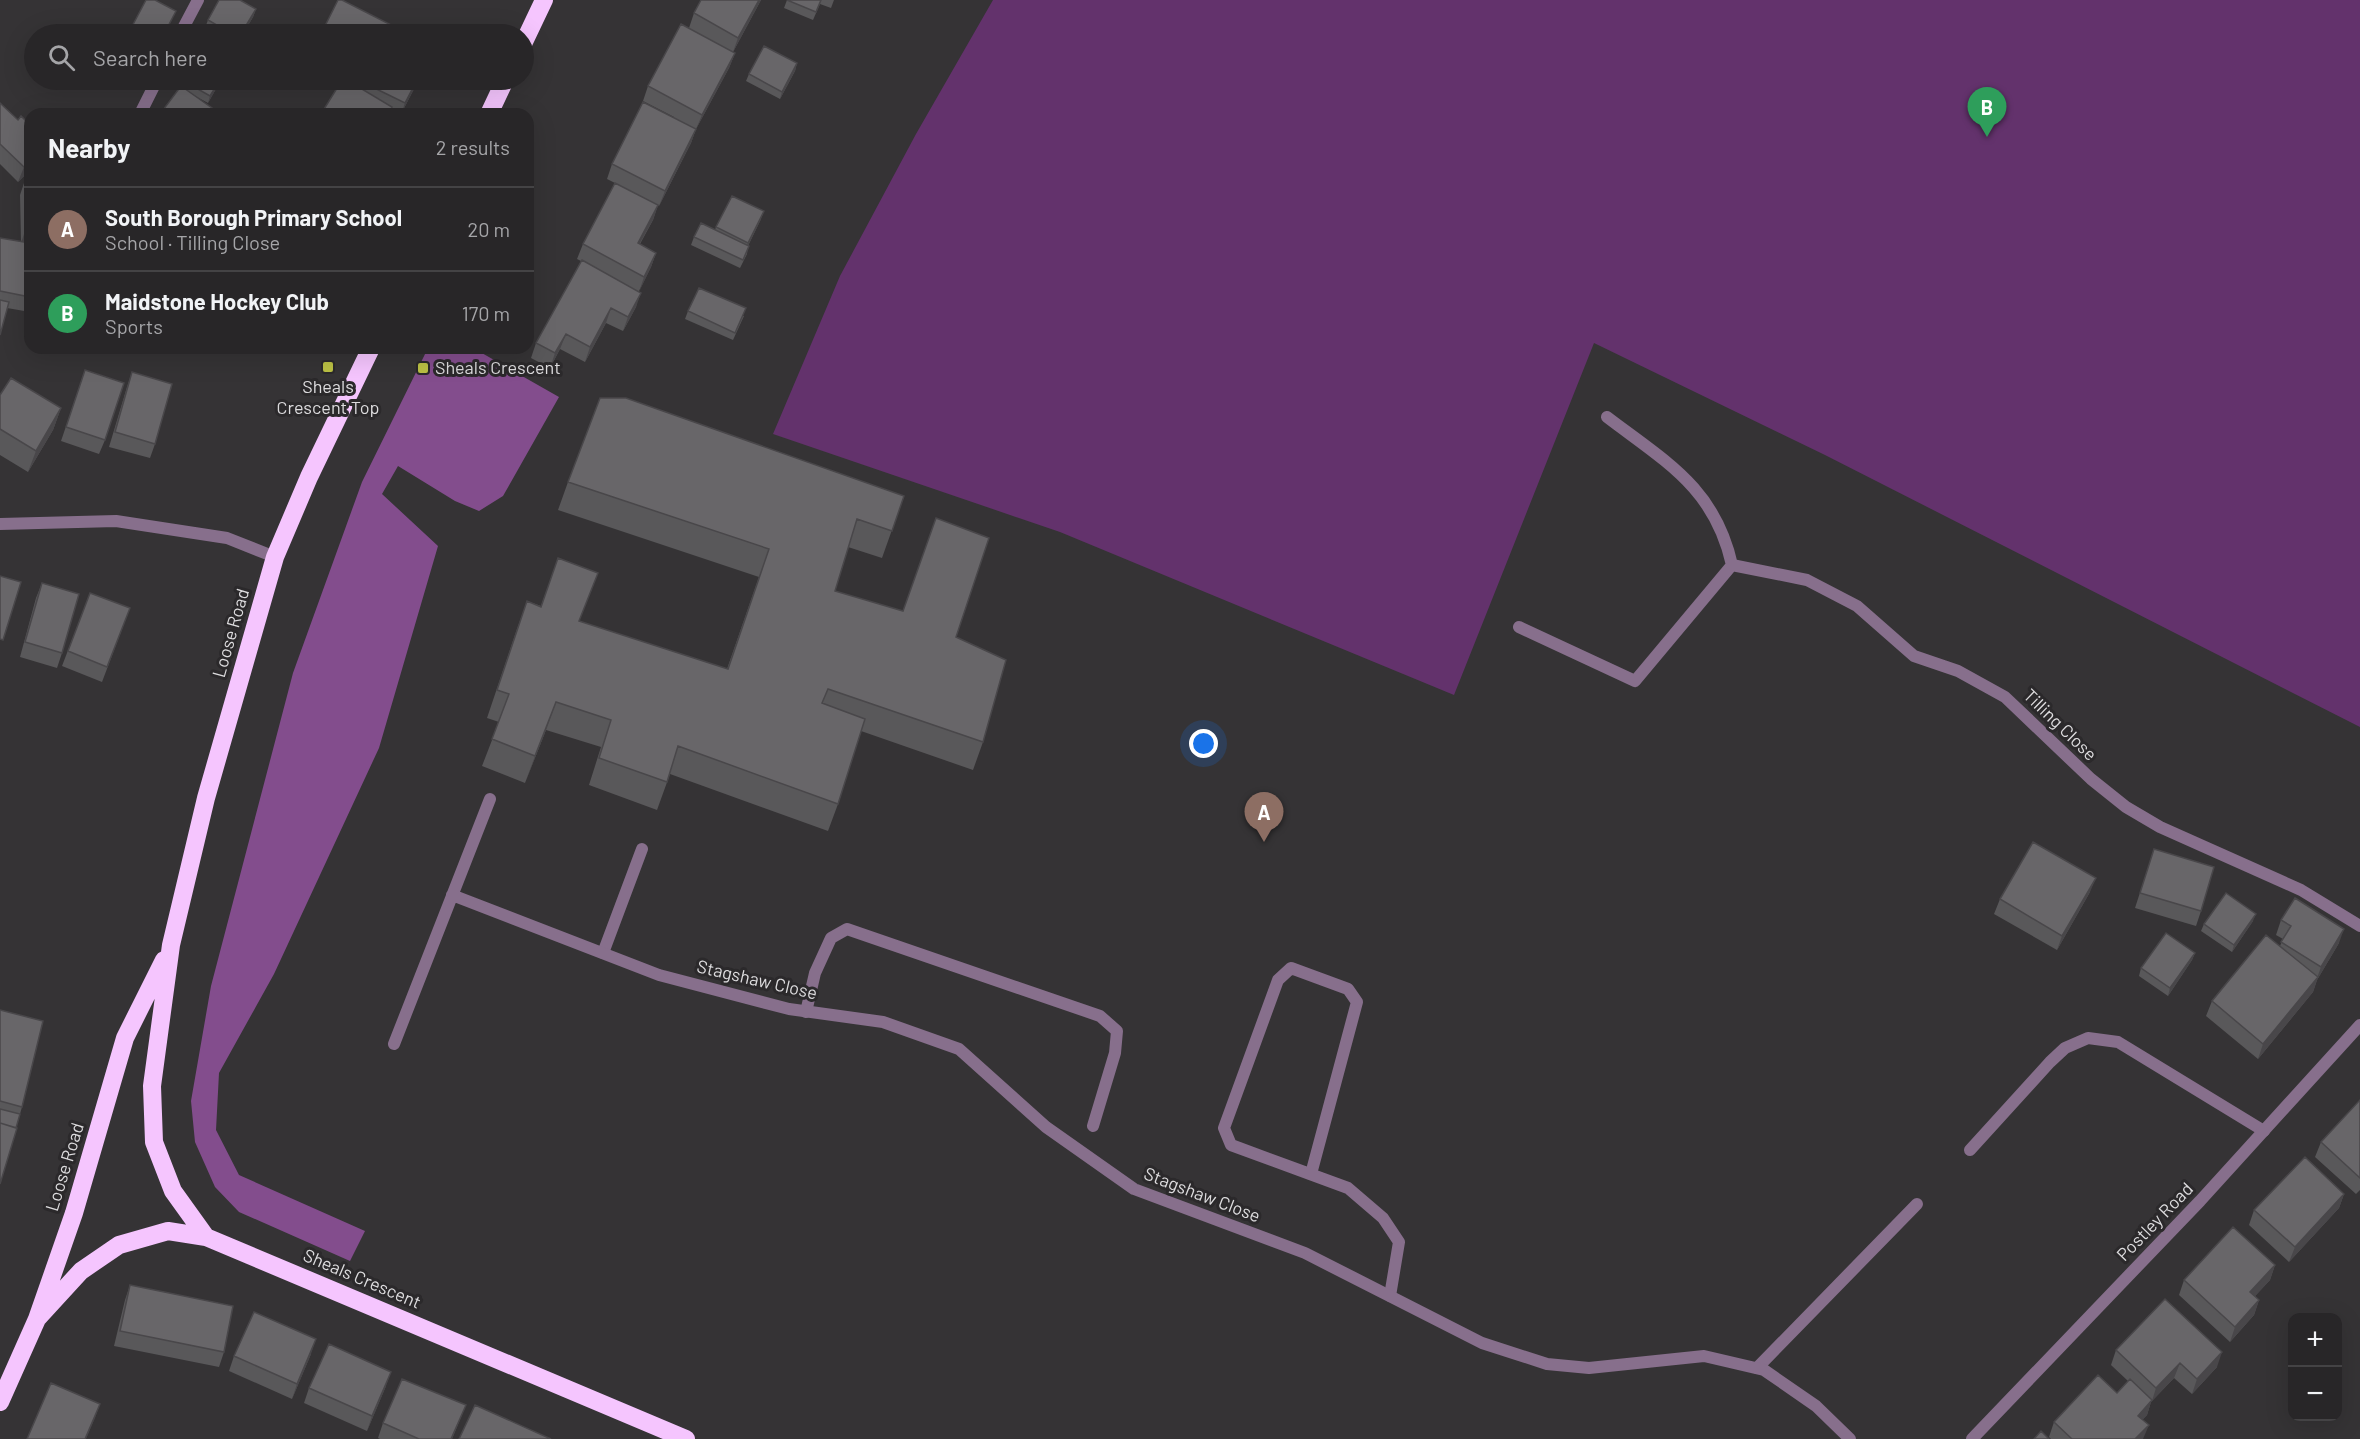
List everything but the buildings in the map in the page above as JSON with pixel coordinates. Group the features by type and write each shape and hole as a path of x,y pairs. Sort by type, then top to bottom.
{"highway":[{"path":"533,24 544,0"},
{"path":"492,108 500,90"},
{"name":"Loose Road","path":"206,1237 173,1191 154,1142 152,1086 171,945 206,798 275,557 309,477 369,354"},
{"name":"Loose Road","path":"0,1402 37,1319 74,1212 125,1038 171,945"},
{"name":"Sheals Crescent","path":"37,1319 81,1271 119,1245 168,1230 206,1237 686,1439"}],"street":[{"path":"185,24 198,0"},
{"path":"143,108 153,90"},
{"path":"1519,627 1635,681 1732,566 1726,537 1710,506 1674,467 1607,417"},
{"path":"0,524 116,521 227,538 275,557"},
{"name":"Tilling Close","path":"1732,566 1808,580 1857,606 1914,656 1958,671 2005,697 2091,779 2126,807 2160,827 2301,891 2360,926"},
{"path":"394,1044 490,799"},
{"path":"603,953 642,849"},
{"name":"Stagshaw Close","path":"452,895 659,975 806,1011 883,1022 958,1049 1046,1127 1134,1189 1305,1253 1482,1343 1547,1364 1589,1368 1704,1356 1757,1368 1764,1370 1816,1406 1850,1439"},
{"path":"806,1011 815,972 831,938 847,928 1100,1016 1117,1031 1115,1053 1093,1126"},
{"path":"1311,1174 1357,1002 1348,989 1291,968 1278,980 1224,1128 1231,1145 1348,1188 1383,1218 1399,1242 1390,1296"},
{"name":"Postley Road","path":"1972,1439 2200,1201 2360,1024"},
{"path":"1970,1150 2050,1062 2077,1040 2088,1038 2118,1042 2264,1131"},
{"path":"1757,1368 1917,1203"}],"shaded area":[{"path":"993,0 2360,0 2360,727 1825,455 1594,343 1454,695 1060,532 773,434 840,276 916,134"},
{"path":"425,354 484,354 559,397 503,496 479,511 455,501 398,466 382,494 438,546 379,748 274,974 219,1073 216,1130 239,1175 365,1231 350,1261 239,1212 215,1187 195,1142 191,1101 211,986 293,673 362,482"}],"place":[{"name":"Maidstone Hockey Club","path":"1987,137"},
{"name":"Sheals Crescent Top","path":"328,367"},
{"name":"Sheals Crescent","path":"423,368"},
{"name":"South Borough Primary School","path":"1264,842"}]}
